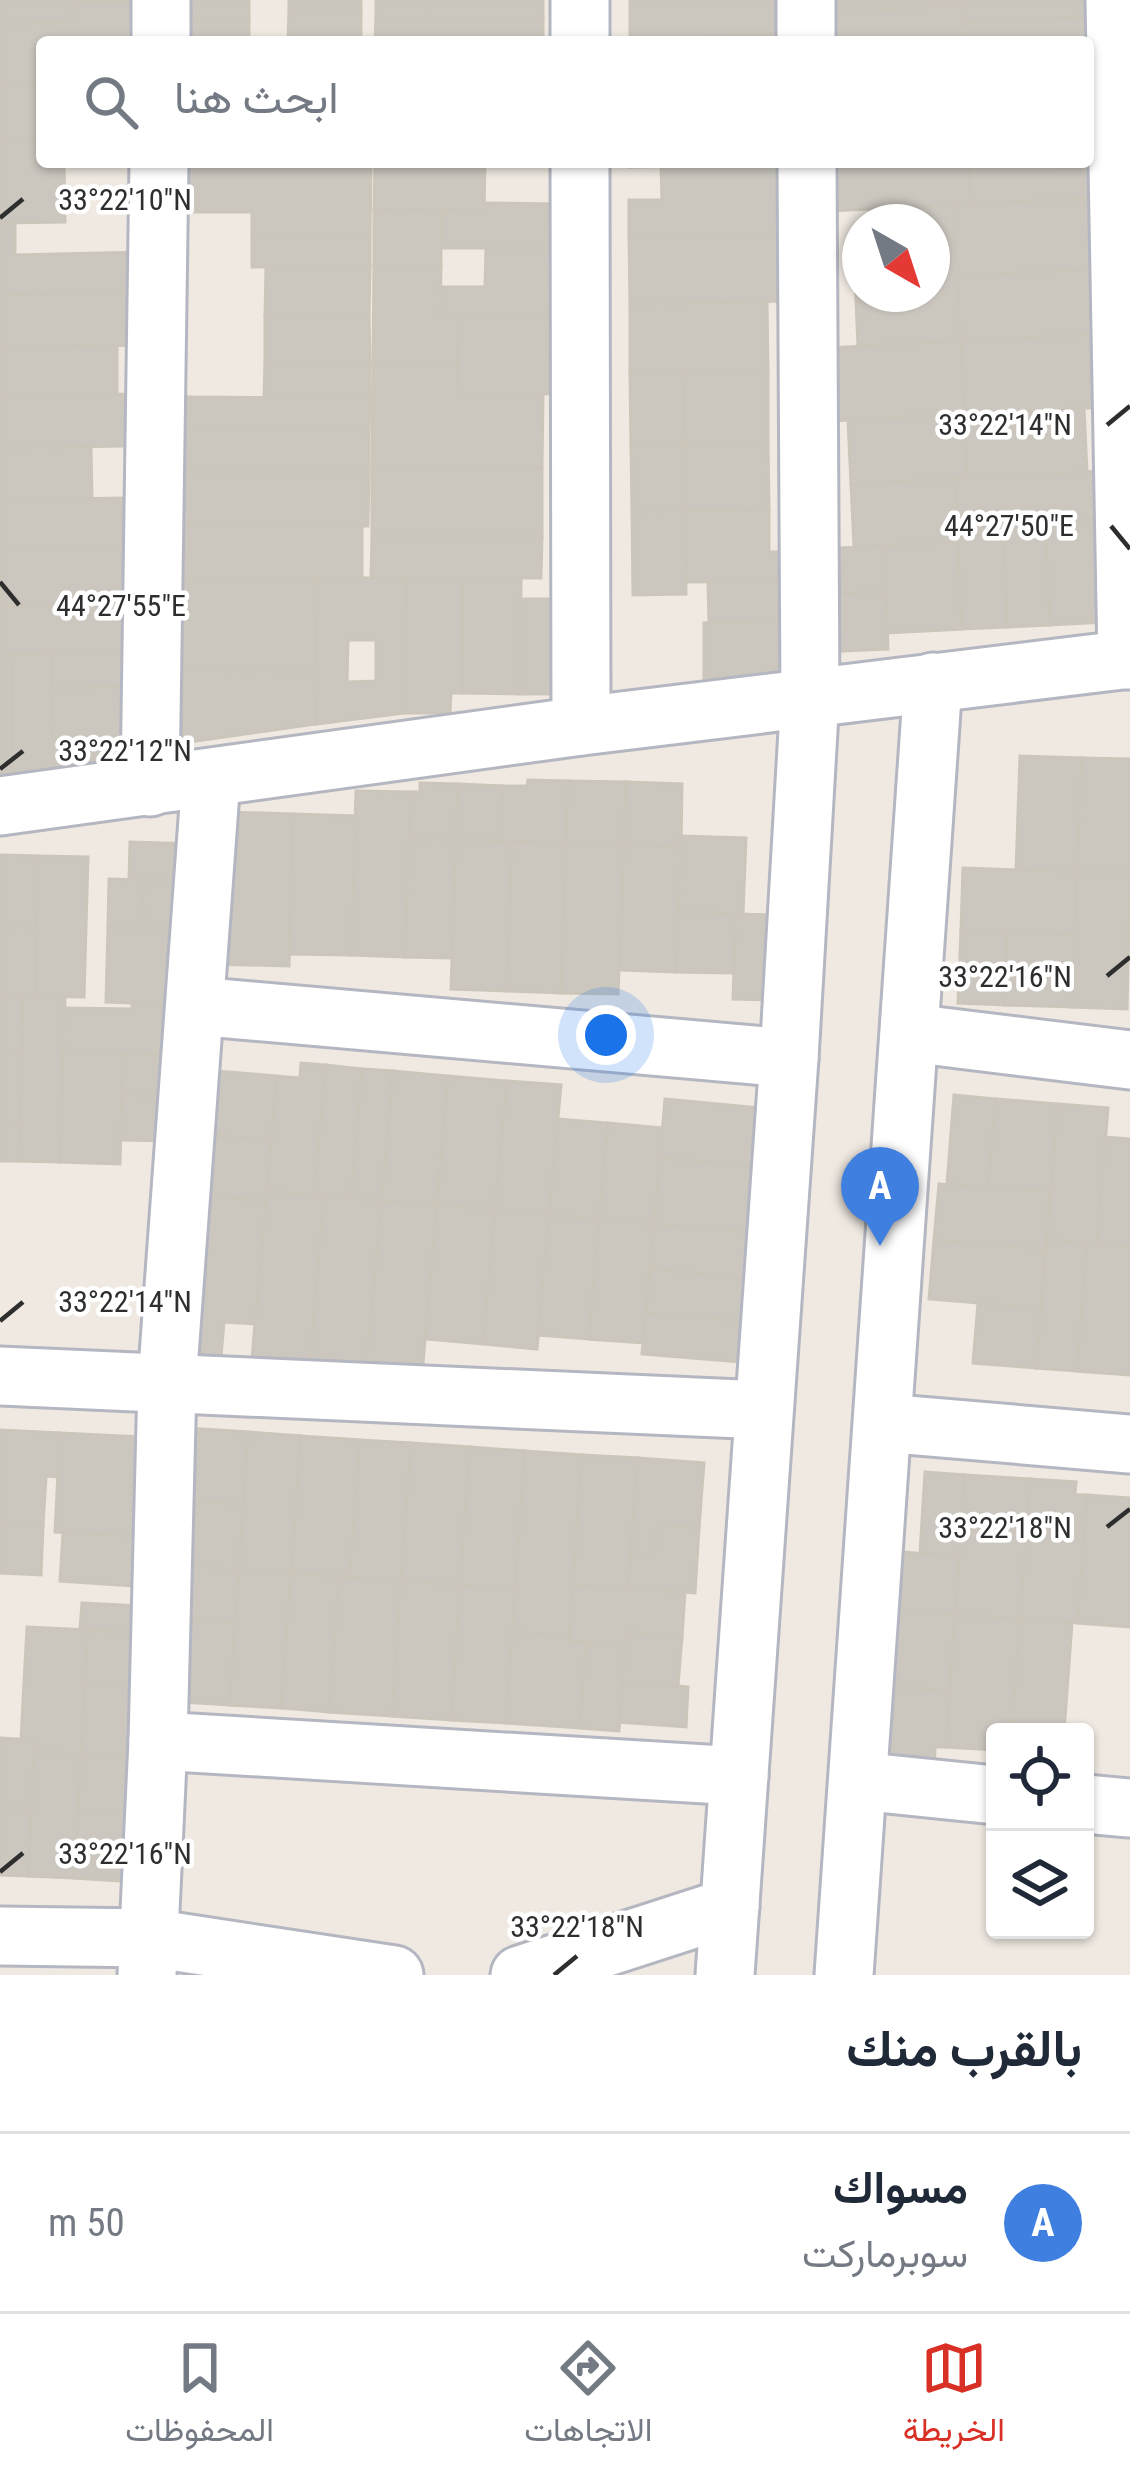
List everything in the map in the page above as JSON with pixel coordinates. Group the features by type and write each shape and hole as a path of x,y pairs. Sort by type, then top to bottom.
{"street":[{"path":"160,36 161,0"},
{"path":"580,0 580,36"},
{"path":"806,0 806,36"},
{"path":"0,806 810,696 1129,660 1115,0"},
{"path":"150,787 159,168"},
{"path":"580,168 580,726"},
{"path":"725,1975 810,696 807,168"},
{"path":"844,1975 933,682"},
{"path":"148,1957 167,1383 211,778"},
{"path":"195,1006 789,1058"},
{"path":"910,1033 1130,1060"},
{"path":"0,1376 764,1410"},
{"path":"883,1423 1130,1444"},
{"path":"158,1742 739,1776"},
{"path":"858,1781 986,1794"},
{"path":"1094,1805 1130,1808"},
{"path":"520,1975 730,1907"},
{"path":"0,1936 148,1957 394,1975"}],"building":[{"path":"0,0 148,2 72,2 72,22 0,24"},
{"path":"176,0 249,0 249,19 176,19"},
{"path":"289,0 361,0 361,11 289,11"},
{"path":"376,0 426,0 426,17 376,17"},
{"path":"426,0 543,0 543,17 426,17"},
{"path":"630,0 775,0 776,35 630,36"},
{"path":"827,0 962,0 962,5 828,13"},
{"path":"962,0 1101,0 1102,16 963,23"},
{"path":"72,2 148,2 148,36 36,36 36,85 0,86 0,24 72,22"},
{"path":"962,5 964,36 829,36 828,13"},
{"path":"289,11 361,11 361,36 288,36"},
{"path":"1102,16 1091,36 964,36 963,23"},
{"path":"376,17 543,17 543,36 375,36"},
{"path":"176,19 249,19 249,36 176,36"},
{"path":"36,85 36,140 0,141 0,86"},
{"path":"36,140 36,168 64,168 65,222 0,223 0,141"},
{"path":"1094,166 1095,198 971,204 969,168"},
{"path":"185,168 371,168 370,235 252,235 252,212 185,212"},
{"path":"375,168 485,168 484,210 374,210"},
{"path":"661,168 782,168 783,234 629,236 629,200 662,200"},
{"path":"829,168 969,168 971,204 842,204 842,210 831,211"},
{"path":"1095,198 1099,269 957,276 954,205"},
{"path":"484,203 555,204 566,248 441,248 441,211 484,210"},
{"path":"950,205 954,205 961,341 858,346 856,312 950,312"},
{"path":"374,210 441,211 441,266 374,266"},
{"path":"0,223 15,223 15,255 144,252 145,292 0,295"},
{"path":"783,234 784,301 630,304 629,236"},
{"path":"252,235 370,235 370,266 252,267"},
{"path":"486,248 566,248 565,317 440,317 441,287 485,287"},
{"path":"266,266 370,266 369,316 265,316"},
{"path":"374,266 441,266 440,317 459,317 458,363 373,363"},
{"path":"1099,269 1102,334 961,341 957,276"},
{"path":"145,292 146,345 0,347 0,295"},
{"path":"767,302 768,372 630,374 630,304"},
{"path":"265,316 369,316 370,362 265,362"},
{"path":"459,317 565,317 564,394 458,393"},
{"path":"1102,334 1106,407 964,414 961,341"},
{"path":"961,341 964,414 832,421 829,348"},
{"path":"117,345 117,394 0,396 0,347"},
{"path":"265,362 370,362 370,398 264,397"},
{"path":"373,363 458,363 458,393 543,393 542,468 372,467"},
{"path":"768,372 768,444 685,445 683,373"},
{"path":"683,373 685,445 631,446 630,374"},
{"path":"136,394 136,431 125,446 0,448 0,396"},
{"path":"184,397 370,398 369,431 184,431"},
{"path":"1084,408 1087,473 967,478 964,414"},
{"path":"964,414 967,478 851,484 848,420"},
{"path":"184,431 369,431 369,472 184,472"},
{"path":"768,444 769,510 685,511 685,445"},
{"path":"685,445 685,511 632,512 631,446"},
{"path":"91,447 92,498 0,500 0,448"},
{"path":"372,467 542,468 542,536 372,536"},
{"path":"1100,471 1102,519 957,527 955,479"},
{"path":"184,472 369,472 368,526 183,525"},
{"path":"955,479 957,542 854,547 851,484"},
{"path":"125,498 126,547 0,549 0,500"},
{"path":"769,510 769,552 781,552 782,581 686,582 685,511"},
{"path":"685,511 686,594 633,595 632,512"},
{"path":"1102,519 1106,622 1050,625 1045,522"},
{"path":"1045,522 1050,625 1007,627 1003,524"},
{"path":"1003,524 1007,627 962,629 957,527"},
{"path":"183,525 362,526 362,578 183,578"},
{"path":"372,536 542,536 541,578 371,578"},
{"path":"957,542 962,629 887,633 884,546"},
{"path":"884,546 886,592 818,595 816,549"},
{"path":"126,547 127,603 0,606 0,549"},
{"path":"183,578 317,578 317,672 182,671"},
{"path":"317,578 406,578 405,713 316,724","holes":["348,640 376,640 376,681 347,682"]},
{"path":"406,578 463,578 462,693 451,693 450,713 405,713"},
{"path":"463,578 521,578 520,694 462,693"},
{"path":"782,581 782,622 709,623 708,582"},
{"path":"886,592 888,649 821,652 818,595"},
{"path":"521,599 562,599 562,694 520,694"},
{"path":"127,603 128,652 0,655 0,606"},
{"path":"782,622 783,677 704,678 704,623"},
{"path":"128,652 128,686 52,688 52,654"},
{"path":"52,654 54,772 12,772 11,655"},
{"path":"0,655 11,655 12,772 0,773"},
{"path":"182,671 317,672 316,724 182,743"},
{"path":"138,686 139,737 53,738 52,688"},
{"path":"139,737 139,770 54,772 53,738"},
{"path":"1020,756 1082,758 1077,872 1016,870"},
{"path":"1082,758 1130,759 1130,873 1077,872"},
{"path":"528,780 568,781 566,843 501,841 502,786 527,786"},
{"path":"568,781 626,782 624,845 566,843"},
{"path":"626,782 682,784 681,847 624,845"},
{"path":"420,783 458,784 456,840 409,839 411,792 420,792"},
{"path":"458,784 502,786 501,841 456,840"},
{"path":"356,791 411,792 405,957 351,955"},
{"path":"226,812 293,814 289,966 210,964"},
{"path":"293,814 356,816 351,955 289,954"},
{"path":"680,836 746,838 743,914 678,912"},
{"path":"409,839 456,840 452,958 405,957"},
{"path":"456,840 512,842 507,991 451,989"},
{"path":"130,842 194,844 192,881 129,880"},
{"path":"512,842 566,843 561,993 507,991"},
{"path":"566,843 624,845 618,994 561,993"},
{"path":"624,845 681,847 676,972 620,970"},
{"path":"0,855 38,856 37,928 0,927"},
{"path":"38,856 88,857 84,997 35,996"},
{"path":"963,868 1077,872 1075,935 961,930"},
{"path":"1077,872 1130,873 1127,1009 1072,1007"},
{"path":"109,879 144,880 143,928 108,928"},
{"path":"144,880 192,881 191,929 143,928"},
{"path":"678,912 736,914 734,973 676,972"},
{"path":"736,914 775,915 772,1000 733,999"},
{"path":"0,927 37,928 35,996 0,996"},
{"path":"108,928 191,929 189,1005 106,1002"},
{"path":"961,930 1007,932 1005,1005 958,1003"},
{"path":"1007,932 1075,935 1072,1007 1005,1005"},
{"path":"0,996 23,997 22,1055 0,1055"},
{"path":"23,997 65,997 60,1162 19,1161"},
{"path":"132,1003 189,1005 202,1056 63,1053 64,1008 132,1009"},
{"path":"63,1053 123,1054 120,1164 60,1162"},
{"path":"123,1054 178,1055 177,1096 122,1095"},
{"path":"0,1055 22,1055 20,1121 0,1121"},
{"path":"301,1063 326,1065 314,1195 266,1191 277,1076 300,1078"},
{"path":"326,1065 362,1069 351,1198 314,1195"},
{"path":"362,1069 393,1071 382,1201 351,1198"},
{"path":"216,1071 277,1076 271,1140 210,1135"},
{"path":"393,1071 448,1076 437,1205 382,1201"},
{"path":"448,1076 507,1081 495,1210 437,1205"},
{"path":"507,1081 561,1085 549,1215 495,1210"},
{"path":"122,1095 177,1096 176,1141 120,1140"},
{"path":"954,1095 996,1099 988,1188 947,1184"},
{"path":"665,1099 761,1108 756,1166 660,1158"},
{"path":"996,1099 1058,1104 1050,1192 988,1188"},
{"path":"1058,1104 1108,1108 1097,1244 1047,1240"},
{"path":"558,1119 608,1123 599,1219 549,1215"},
{"path":"0,1121 20,1121 19,1161 0,1161"},
{"path":"608,1123 663,1128 654,1224 599,1219"},
{"path":"210,1135 271,1140 266,1201 204,1195"},
{"path":"1105,1137 1130,1139 1130,1247 1097,1244"},
{"path":"660,1158 756,1166 750,1232 654,1224"},
{"path":"939,1184 1050,1192 1045,1249 934,1240"},
{"path":"266,1191 324,1196 310,1363 252,1359"},
{"path":"190,1195 266,1201 255,1324 224,1322 221,1357 175,1353"},
{"path":"324,1196 382,1201 366,1368 310,1363"},
{"path":"382,1201 437,1205 422,1374 366,1368"},
{"path":"437,1205 495,1210 483,1344 425,1339"},
{"path":"495,1210 549,1215 537,1349 483,1344"},
{"path":"549,1215 599,1219 589,1339 538,1335"},
{"path":"599,1219 654,1224 643,1343 589,1339"},
{"path":"654,1224 750,1232 746,1278 650,1269"},
{"path":"934,1240 1045,1249 1041,1308 929,1299"},
{"path":"1047,1240 1087,1243 1077,1371 1036,1368"},
{"path":"1087,1243 1130,1247 1130,1375 1077,1371"},
{"path":"650,1269 746,1278 742,1321 646,1313"},
{"path":"978,1303 1041,1308 1036,1368 973,1363"},
{"path":"646,1313 742,1321 739,1362 642,1354"},
{"path":"186,1428 248,1432 243,1504 182,1501"},
{"path":"0,1430 60,1433 58,1477 46,1476 43,1526 0,1524"},
{"path":"248,1432 301,1436 291,1573 239,1570"},
{"path":"60,1433 141,1437 135,1536 55,1532"},
{"path":"301,1436 360,1440 350,1577 291,1573"},
{"path":"360,1440 411,1443 401,1581 350,1577"},
{"path":"411,1443 470,1447 460,1585 401,1581"},
{"path":"470,1447 525,1451 515,1589 460,1585"},
{"path":"525,1451 582,1455 569,1636 512,1632"},
{"path":"582,1455 638,1458 628,1588 573,1585"},
{"path":"638,1458 704,1463 699,1528 657,1525 655,1555 631,1553"},
{"path":"925,1472 965,1475 959,1556 920,1553"},
{"path":"965,1475 1030,1479 1020,1619 955,1615"},
{"path":"1030,1479 1076,1482 1075,1495 1087,1495 1078,1623 1020,1619"},
{"path":"1087,1495 1130,1498 1130,1627 1078,1623"},
{"path":"182,1501 243,1504 239,1570 177,1565"},
{"path":"0,1524 43,1526 41,1575 0,1573"},
{"path":"657,1525 699,1528 695,1593 628,1588 631,1553 655,1555"},
{"path":"63,1533 135,1536 133,1586 60,1581"},
{"path":"901,1552 959,1556 955,1615 897,1611"},
{"path":"177,1565 239,1570 235,1623 173,1619"},
{"path":"239,1570 291,1573 281,1708 229,1705"},
{"path":"291,1573 339,1577 329,1712 281,1708"},
{"path":"339,1577 401,1581 392,1716 329,1712"},
{"path":"401,1581 460,1585 451,1720 392,1716"},
{"path":"460,1585 515,1589 506,1723 451,1720"},
{"path":"573,1585 685,1592 682,1637 626,1632 625,1644 569,1641"},
{"path":"82,1603 141,1606 140,1633 80,1629"},
{"path":"897,1611 955,1615 949,1691 892,1687"},
{"path":"955,1615 1020,1619 1013,1723 986,1723 986,1749 946,1747"},
{"path":"173,1619 235,1623 229,1705 167,1701"},
{"path":"1020,1619 1072,1623 1065,1723 1013,1723"},
{"path":"27,1627 88,1630 81,1754 34,1751 35,1740 21,1739"},
{"path":"88,1630 148,1633 146,1686 85,1683"},
{"path":"512,1632 569,1636 569,1641 586,1642 580,1728 506,1723"},
{"path":"626,1632 682,1637 678,1686 622,1682"},
{"path":"586,1642 625,1644 619,1731 580,1728"},
{"path":"622,1682 688,1687 686,1727 619,1722"},
{"path":"85,1683 146,1686 142,1756 81,1754"},
{"path":"892,1687 949,1691 946,1747 935,1747 934,1771 886,1768"},
{"path":"0,1738 35,1740 31,1809 0,1808"},
{"path":"34,1751 81,1754 74,1878 28,1876"},
{"path":"81,1754 142,1756 139,1813 78,1810"},
{"path":"0,1808 31,1809 28,1876 0,1875"},
{"path":"78,1810 139,1813 135,1882 74,1878"}],"place":[{"name":"مسواك","path":"880,1246"}]}
